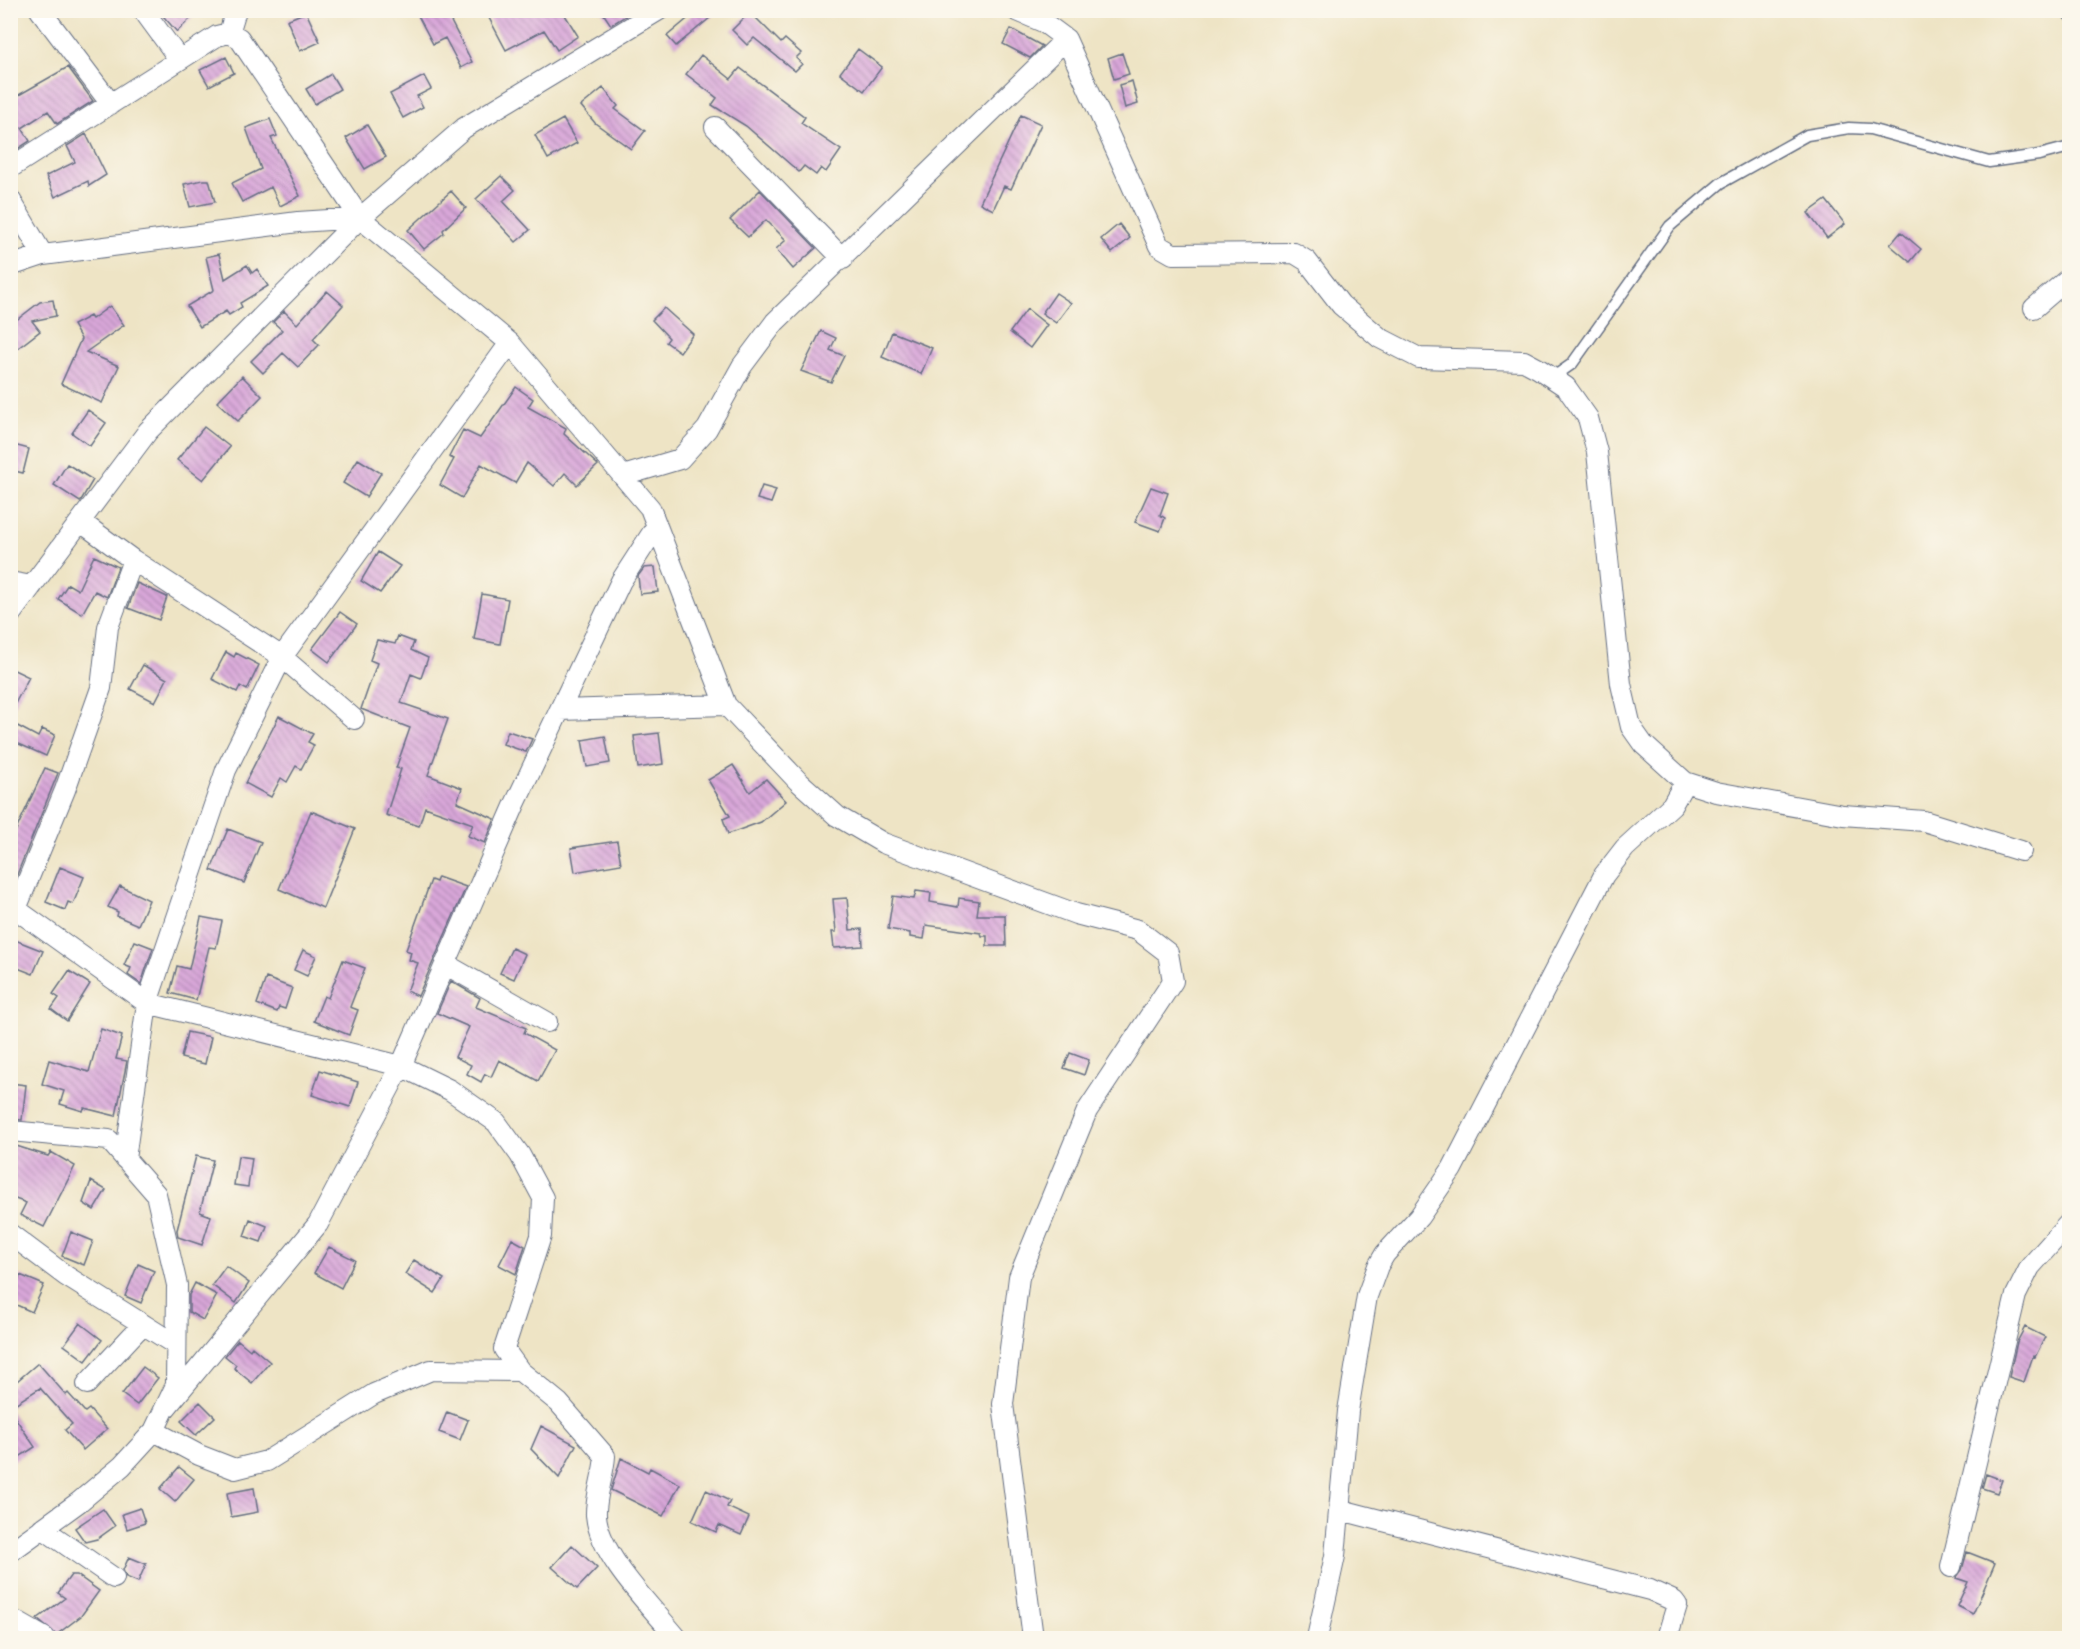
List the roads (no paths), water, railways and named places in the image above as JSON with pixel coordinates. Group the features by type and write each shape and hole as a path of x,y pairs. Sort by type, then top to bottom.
{"street":[{"path":"40,10 111,104"},
{"path":"143,10 179,59"},
{"path":"229,33 236,10"},
{"path":"10,615 148,431 360,218 464,128 659,10"},
{"path":"1015,10 1042,22 1066,39 1159,246 1173,254 1294,253 1307,261 1341,305 1380,338 1419,358 1437,361 1524,361 1566,387 1588,418 1597,452 1621,684 1631,727 1643,744 1685,782 1716,792 1843,815 1924,821 2021,851"},
{"path":"10,168 217,36 229,33 239,38 360,218 510,343 650,508 726,705 798,781 837,816 883,843 1076,914 1138,930 1168,953 1173,981 1087,1111 1019,1277 1003,1404 1033,1638"},
{"path":"623,476 680,459 707,429 742,366 775,322 843,259 1066,39"},
{"path":"715,127 843,259"},
{"path":"10,199 43,255"},
{"path":"10,266 43,255 298,222 360,218"},
{"path":"2034,308 2070,277"},
{"path":"125,1159 147,1003 226,771 282,657 510,343"},
{"path":"81,522 133,560 282,657 354,719"},
{"path":"165,1409 318,1224 401,1066 515,804 621,581 656,527"},
{"path":"133,560 108,627 101,688 65,790 13,907 147,1003 401,1066 450,1090 496,1122 520,1155 543,1198 541,1236 504,1349 519,1371 559,1403 605,1456 596,1514 602,1539 616,1562 676,1638"},
{"path":"10,582 32,586"},
{"path":"560,710 726,705"},
{"path":"1317,1638 1335,1556 1341,1510 1348,1411 1367,1296 1378,1266 1385,1254 1419,1217 1452,1168 1604,875 1625,848 1672,805 1685,782"},
{"path":"445,964 547,1022"},
{"path":"10,1131 109,1140 156,1194 177,1285 176,1385 154,1431 122,1467 79,1502 10,1552"},
{"path":"1951,1567 2016,1295 2030,1267 2070,1222"},
{"path":"10,1234 66,1276 176,1345"},
{"path":"87,1384 143,1324"},
{"path":"154,1431 199,1455 235,1469 267,1461 374,1394 431,1370 519,1371"},
{"path":"1341,1510 1650,1590 1674,1600 1677,1605 1667,1638"},
{"path":"42,1528 114,1578"},
{"path":"10,1618 45,1638"}],"lane":[{"path":"2065,10 2070,16"},
{"path":"1552,378 1572,364 1670,225 1721,183 1807,135 1849,128 1870,129 1989,162 2039,155 2070,147"}]}
